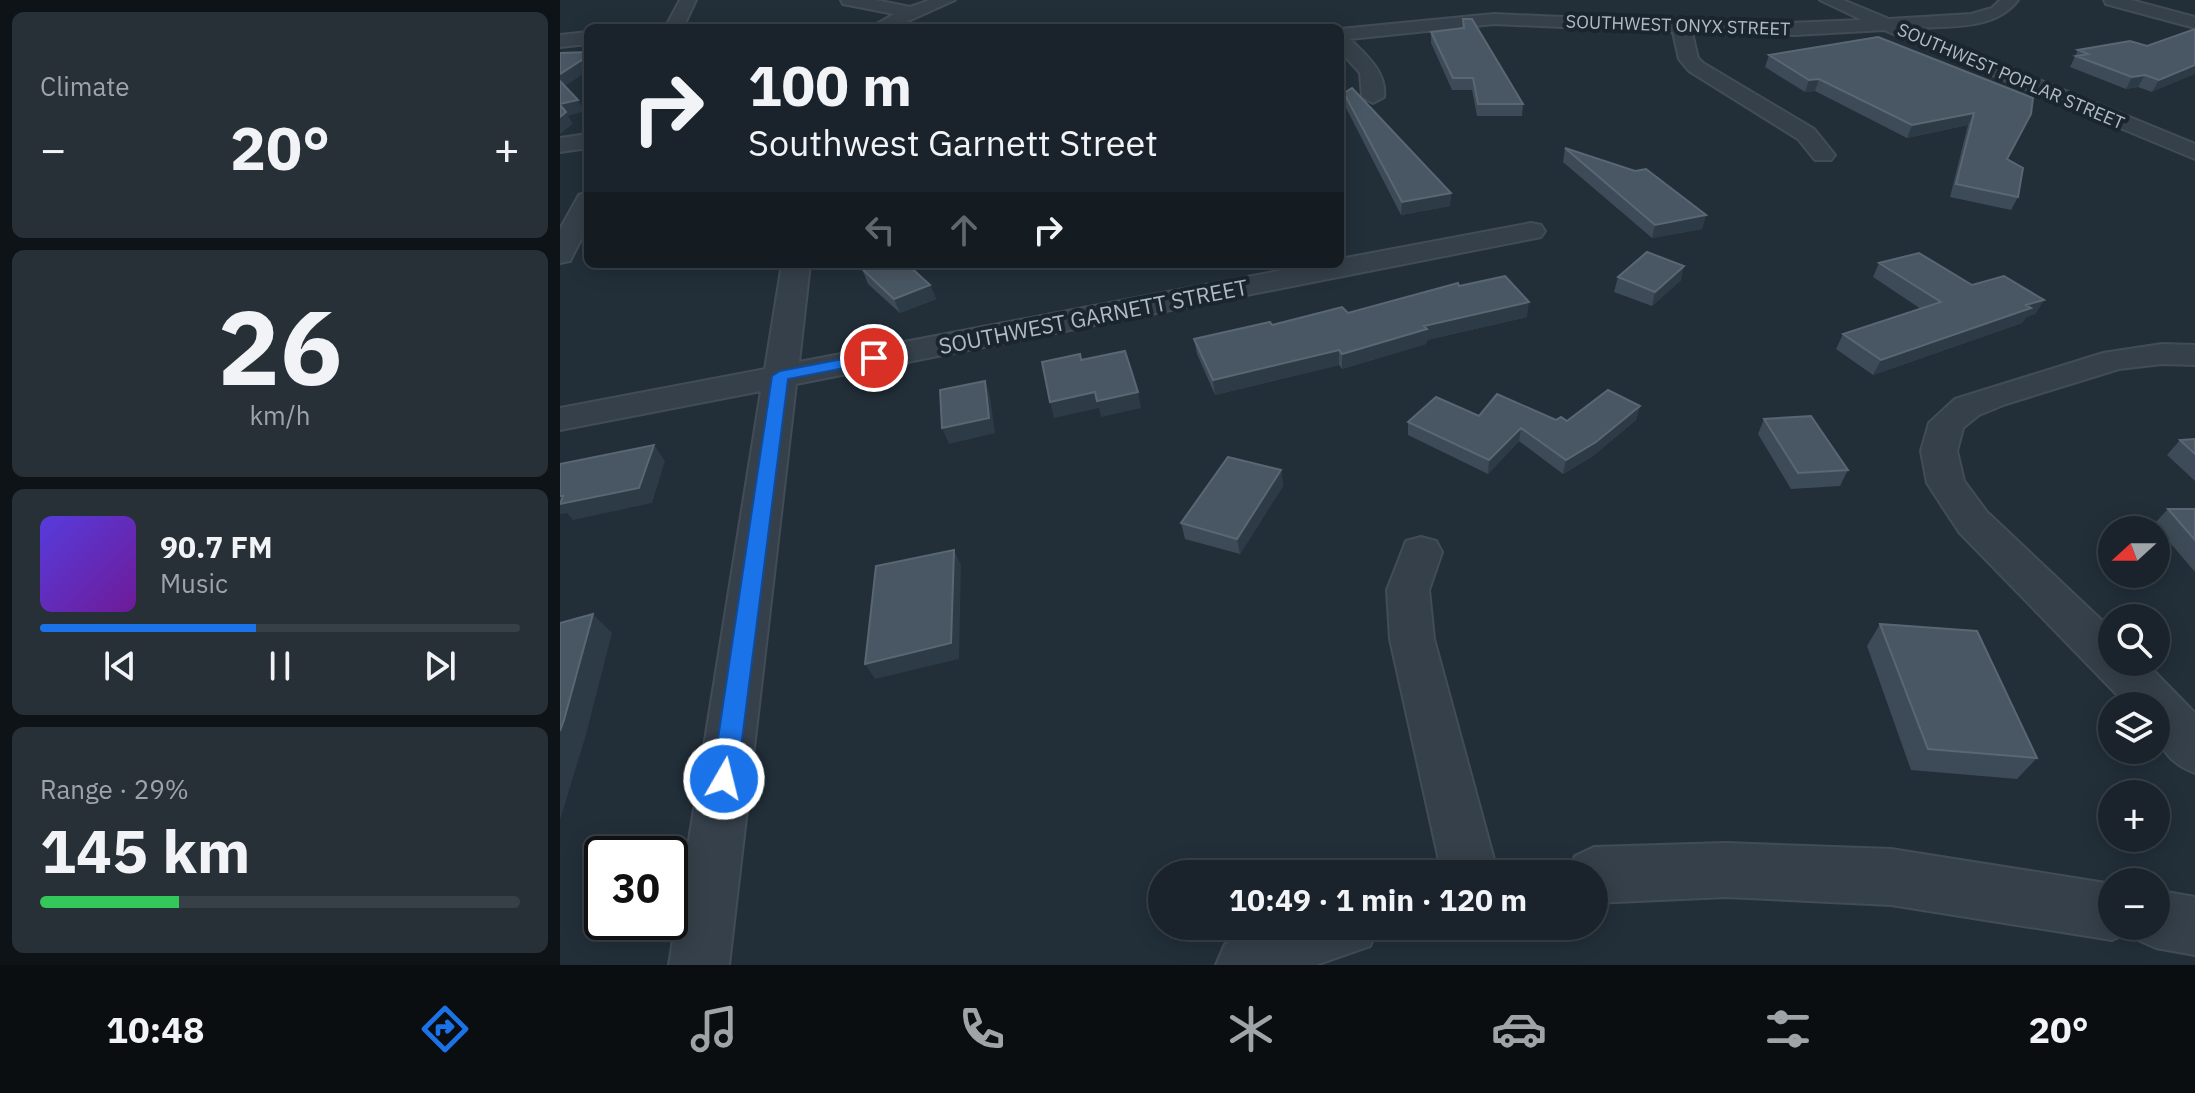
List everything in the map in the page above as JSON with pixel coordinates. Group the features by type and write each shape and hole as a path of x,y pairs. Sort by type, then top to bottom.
{"street":[{"path":"676,24 688,0"},
{"path":"849,0 911,12"},
{"path":"887,24 947,0"},
{"path":"1538,0 1543,19"},
{"name":"SOUTHWEST POPLAR STREET","path":"1828,0 2195,152"},
{"name":"SOUTHWEST ONYX STREET","path":"1344,37 1454,21 1543,19 1795,30 1887,25 1987,16 1998,12 2010,0"},
{"path":"2112,0 2195,23"},
{"path":"1681,27 1689,59 1696,67 1806,134 1823,155"},
{"path":"560,41 584,38"},
{"path":"1344,43 1372,75 1377,86 1373,97"},
{"path":"560,145 584,142"},
{"path":"560,255 584,208"},
{"name":"SOUTHWEST GARNETT STREET","path":"1344,267 1531,231"},
{"path":"699,965 795,268"},
{"name":"SOUTHWEST GARNETT STREET","path":"560,419 1339,268"},
{"path":"2098,644 1973,522 1946,483 1939,451 1947,423 1967,407 1994,396 2115,360 2162,354 2195,355"},
{"path":"1421,552 1408,590 1412,639 1467,860"},
{"path":"2130,676 2167,714 2195,750"},
{"path":"1608,874 1726,870 1891,877 2098,910"},
{"path":"2170,922 2195,926"},
{"path":"1246,965 1306,940"}],"building":[{"path":"1463,19 1472,19 1523,104 1478,104 1473,78 1453,78 1431,32 1464,28"},
{"path":"2195,29 2195,65 2159,80 2145,75 2132,77 2076,56 2088,54 2078,50 2130,41 2147,46"},
{"path":"1878,37 2033,98 2031,114 2007,159 2023,168 2018,197 1956,184 1974,113 1912,125 1819,79 1809,80 1769,55"},
{"path":"584,52 584,59 560,74 560,53"},
{"path":"560,81 578,100 560,104"},
{"path":"1352,88 1451,193 1402,202 1344,93"},
{"path":"1565,148 1635,171 1646,169 1706,215 1655,225"},
{"path":"1647,252 1684,266 1655,292 1618,277"},
{"path":"1919,253 1972,285 2004,276 2044,300 2026,305 2031,308 1881,360 1843,334 1941,302 1879,263"},
{"path":"911,268 930,285 894,299 862,269"},
{"path":"1505,276 1529,302 1424,326 1427,329 1342,354 1339,350 1213,380 1194,339 1270,322 1272,325 1342,307 1348,313 1458,283 1459,286"},
{"path":"1125,351 1138,392 1097,401 1095,392 1050,402 1042,362 1080,354 1081,360"},
{"path":"985,381 989,418 942,428 940,390"},
{"path":"1608,390 1640,406 1596,442 1566,460 1521,428 1489,460 1408,422 1436,397 1479,416 1497,394 1556,420 1561,417 1567,421"},
{"path":"1811,416 1848,470 1798,473 1764,419"},
{"path":"2195,439 2195,454 2180,440"},
{"path":"654,445 639,488 560,504 563,496 560,496 560,464"},
{"path":"1228,457 1281,470 1237,539 1181,523"},
{"path":"2168,509 2195,509 2195,540"},
{"path":"954,550 951,643 865,664 876,566"},
{"path":"593,614 564,720 560,731 560,623"},
{"path":"1880,624 1977,631 2037,758 1928,749"}],"route":[{"path":"724,779 780,376 874,358"}]}
